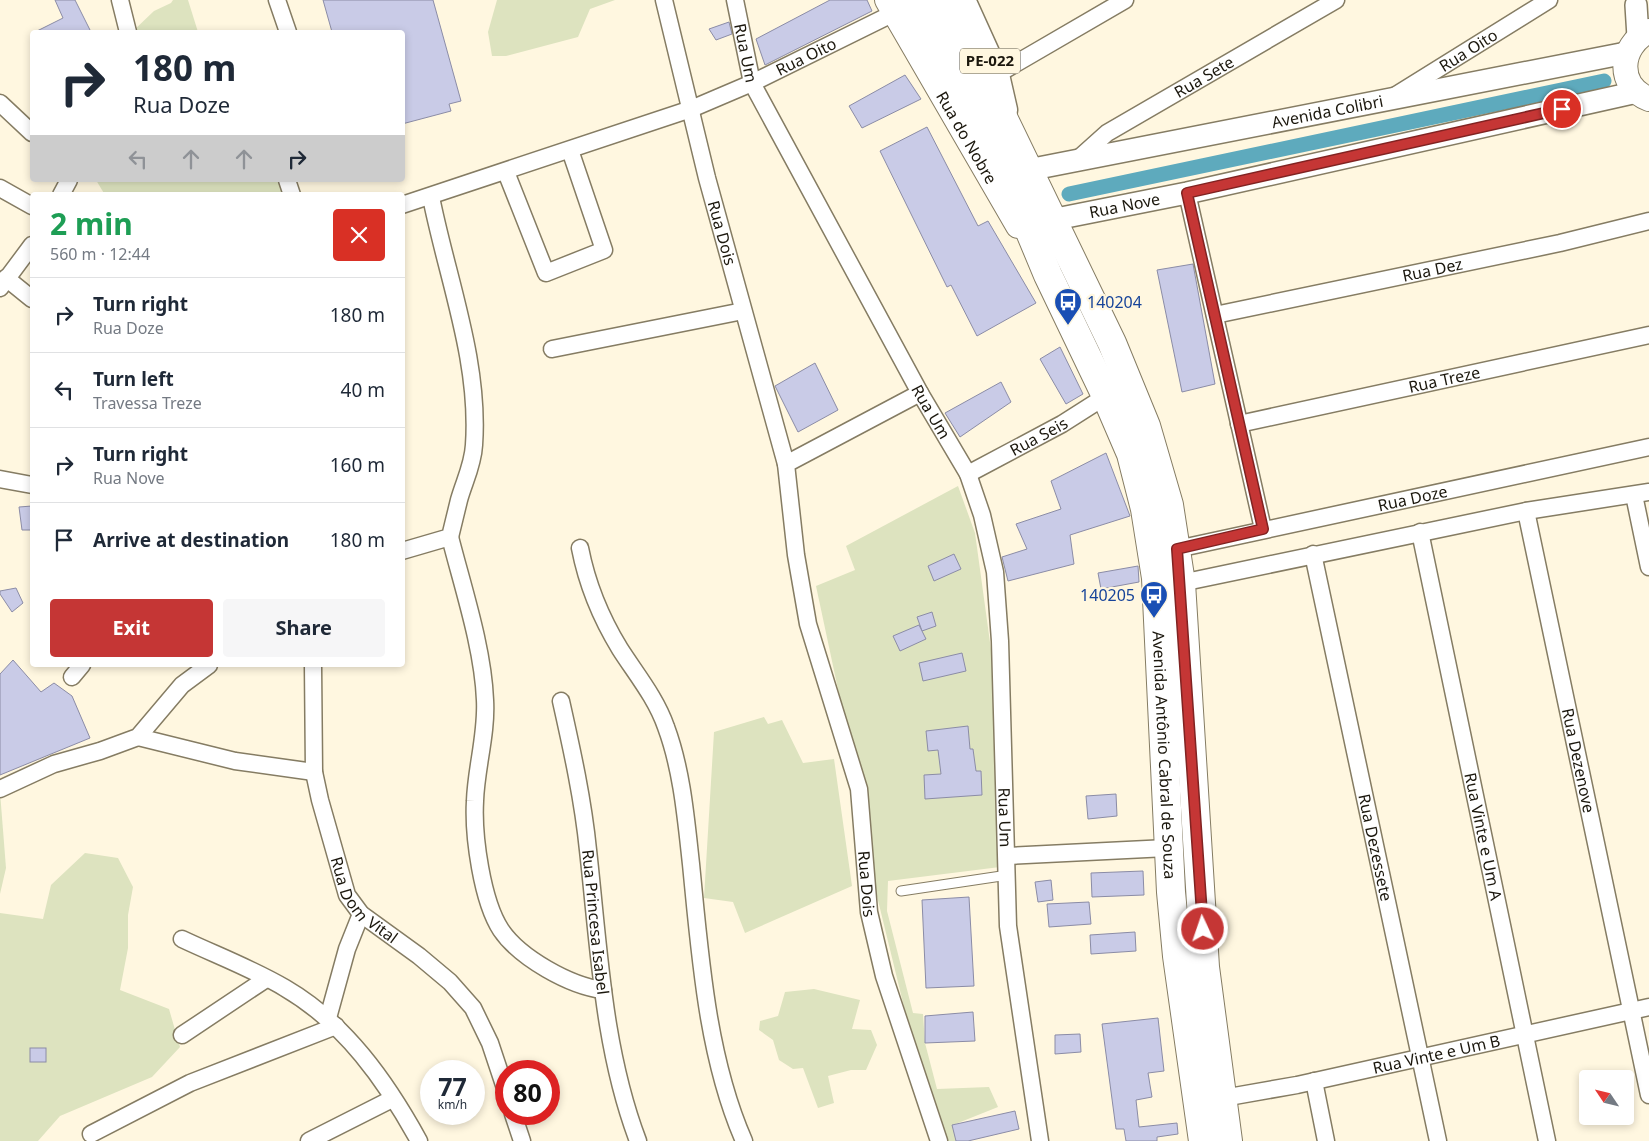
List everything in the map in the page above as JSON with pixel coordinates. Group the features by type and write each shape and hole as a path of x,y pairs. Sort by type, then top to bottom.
{"highway":[{"name":"Avenida Antônio Cabral de Souza","path":"935,0 1007,126 1112,343 1146,426 1169,505 1181,583 1206,967 1228,1141"},
{"name":"Avenida Antônio Cabral de Souza","path":"898,4 943,53 1000,160 1048,275 1106,396 1131,454 1145,509 1156,578 1167,848 1177,956 1203,1141"}],"main road":[{"name":"PE-022","path":"962,0 996,75 1007,126"},
{"path":"1639,24 1625,74 1643,95"}],"street":[{"path":"120,0 128,30"},
{"path":"277,0 287,30"},
{"name":"Rua Dois","path":"664,0 743,311 786,464 796,555 808,624 859,789 869,912 884,976 936,1140"},
{"name":"Rua Um","path":"735,0 752,83 920,393 968,474 982,515 994,572 1000,641 1008,856 1008,926 1040,1141"},
{"path":"996,75 1126,0"},
{"name":"Rua Sete","path":"1078,159 1107,133 1336,0"},
{"name":"Rua Oito","path":"1387,100 1549,0"},
{"name":"Rua Oito","path":"405,204 691,109 752,83 898,4"},
{"name":"Avenida Colibri","path":"1028,170 1387,100 1639,24"},
{"name":"Rua Nove","path":"1051,220 1187,193 1643,95"},
{"path":"0,103 30,131"},
{"path":"506,172 546,273 604,250 570,150"},
{"path":"0,188 30,205"},
{"path":"1187,193 1263,529"},
{"path":"430,197 466,352 474,404 474,446 468,476 450,537 482,668 485,693 483,734 475,800 474,834 489,902 501,930 514,944 536,961 570,982 586,988 603,990"},
{"name":"Rua Dez","path":"1215,315 1560,243 1649,221"},
{"path":"30,248 3,283 30,298"},
{"path":"552,349 743,311"},
{"name":"Rua Treze","path":"1240,424 1649,335"},
{"path":"786,464 920,393"},
{"name":"Rua Seis","path":"968,474 1062,424 1106,396"},
{"name":"Rua Doze","path":"1177,549 1649,447"},
{"path":"0,479 30,485"},
{"path":"1181,583 1526,511 1642,494 1649,567"},
{"name":"Rua Dezenove","path":"1526,511 1649,1096"},
{"name":"Rua Vinte e Um A","path":"1420,532 1547,1141"},
{"path":"405,550 450,537"},
{"path":"580,548 586,578 595,600 619,647 651,696 666,727 680,780 701,958 720,1071 730,1109 744,1141"},
{"name":"Rua Dezessete","path":"1313,554 1438,1141"},
{"path":"0,789 54,764 100,751 138,737 182,685 206,667"},
{"name":"Rua Dom Vital","path":"313,667 314,772 347,896 361,914 419,956 450,982 473,1008 490,1043 496,1060"},
{"name":"Rua Princesa Isabel","path":"561,701 584,817 603,990 619,1080 638,1141"},
{"path":"138,737 235,761 314,772"},
{"name":"Rua Um","path":"1008,856 1167,848"},
{"path":"332,1022 347,949 361,914"},
{"path":"182,939 266,978 304,1000 332,1022 364,1056 419,1141"},
{"path":"182,1035 266,978"},
{"name":"Rua Vinte e Um B","path":"1223,1098 1314,1081 1524,1033 1649,1007"},
{"path":"91,1134 190,1083 332,1022"},
{"path":"1314,1081 1326,1141"},
{"path":"309,1141 392,1099"},
{"path":"517,1125 522,1141"}],"lane":[{"path":"901,891 1008,875"}],"green space":[{"path":"173,0 188,0 197,30 134,30 154,11 171,3"},
{"path":"497,0 615,0 590,9 578,37 506,56 492,56 488,32"},
{"path":"97,182 281,182 282,192 103,192"},
{"path":"958,486 975,533 992,657 1000,867 888,881 887,911 913,1013 923,1014 925,1043 937,1089 989,1087 998,1107 953,1125 956,1141 943,1141 906,1015 875,888 845,722 816,586 855,570 846,546"},
{"path":"764,717 768,724 782,720 803,763 834,759 852,886 745,933 733,902 704,898 714,732"},
{"path":"0,792 6,868 0,894"},
{"path":"85,853 118,858 133,887 128,915 128,948 120,990 169,1009 180,1047 152,1077 60,1116 38,1141 0,1141 0,913 43,919 51,885"},
{"path":"814,989 860,1000 852,1029 871,1030 877,1045 866,1070 851,1070 828,1076 834,1103 818,1108 803,1068 793,1069 779,1060 773,1040 759,1030 760,1021 778,1016 785,992"}],"building":[{"path":"55,0 75,0 90,30 39,30 63,18"},
{"path":"323,0 433,0 461,101 449,104 451,111 405,123 405,30 331,30"},
{"path":"830,0 867,0 872,11 765,65 756,39"},
{"path":"729,22 732,34 716,40 709,29"},
{"path":"905,75 921,99 862,128 849,106"},
{"path":"927,127 978,226 988,221 1036,303 977,336 951,285 947,287 880,151"},
{"path":"1193,264 1215,384 1182,392 1157,270"},
{"path":"1060,347 1083,394 1066,404 1040,359"},
{"path":"815,363 838,410 798,432 775,386"},
{"path":"1001,382 1011,402 960,437 945,413"},
{"path":"1106,453 1130,516 1070,535 1074,564 1008,581 1002,557 1027,549 1016,524 1061,509 1051,481"},
{"path":"30,506 30,530 22,530 19,507"},
{"path":"954,554 961,569 934,581 928,566"},
{"path":"1138,566 1139,582 1101,589 1098,573"},
{"path":"16,588 23,603 12,612 0,591"},
{"path":"932,612 936,626 922,631 917,617"},
{"path":"919,625 926,639 900,651 893,636"},
{"path":"962,653 966,671 923,681 919,663"},
{"path":"13,660 41,692 54,683 72,696 90,738 0,775 0,674"},
{"path":"968,726 970,749 973,749 976,771 981,771 982,795 925,799 924,775 941,774 938,750 928,751 926,731"},
{"path":"1116,794 1117,816 1088,819 1086,796"},
{"path":"1143,871 1144,895 1092,897 1091,873"},
{"path":"1051,880 1053,900 1038,902 1035,882"},
{"path":"969,897 974,986 926,988 922,900"},
{"path":"1089,902 1091,924 1049,927 1047,904"},
{"path":"1135,932 1136,951 1091,954 1090,935"},
{"path":"973,1012 975,1041 925,1043 925,1016"},
{"path":"1158,1018 1164,1071 1148,1073 1152,1097 1136,1100 1139,1127 1177,1123 1178,1134 1157,1137 1157,1141 1126,1141 1124,1129 1116,1129 1102,1024"},
{"path":"1080,1034 1081,1052 1055,1054 1055,1035"},
{"path":"30,1048 46,1048 46,1062 30,1062"},
{"path":"1015,1111 1019,1129 968,1141 956,1141 952,1125"}],"waterway":[{"path":"1069,194 1604,81"}],"place":[{"name":"140204","path":"1068,326"},
{"name":"140205","path":"1154,619"}],"route":[{"path":"1203,929 1189,699 1177,549 1263,529 1187,193 1562,109"}]}
